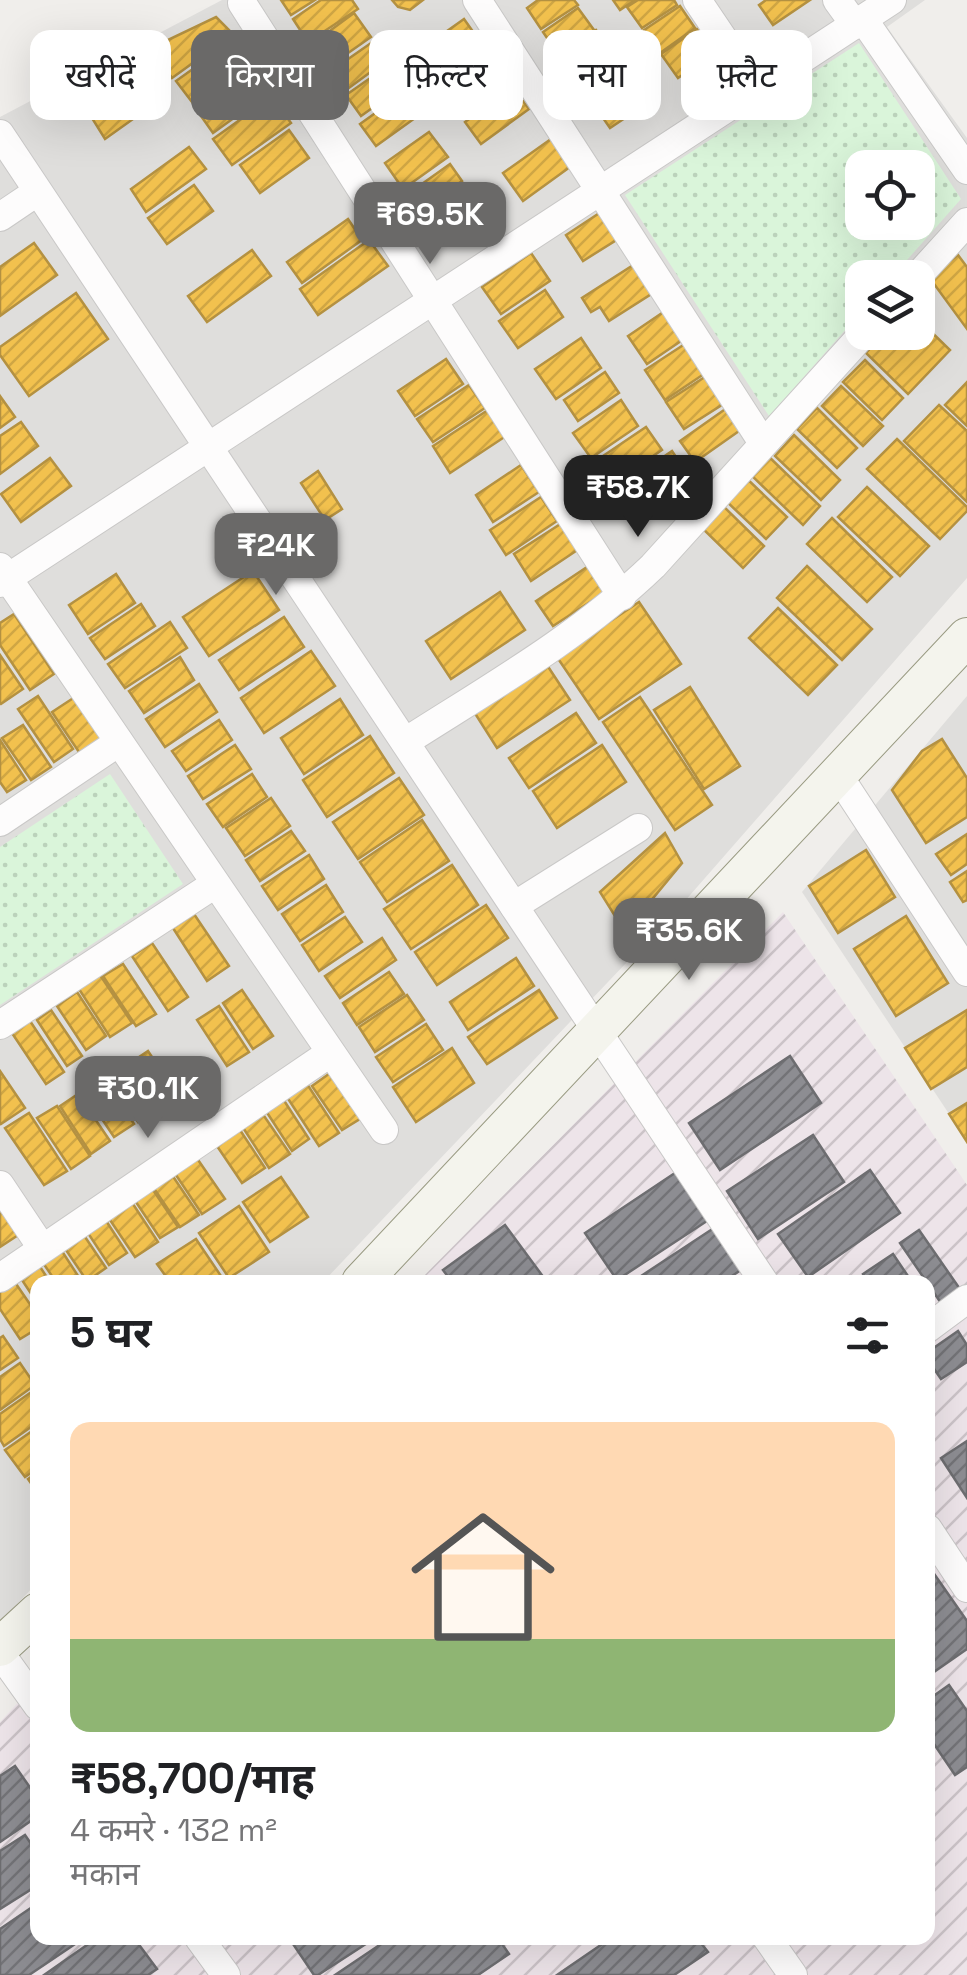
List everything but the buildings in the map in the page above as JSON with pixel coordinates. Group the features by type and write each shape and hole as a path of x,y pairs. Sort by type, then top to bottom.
{"street":[{"path":"478,0 763,444"},
{"path":"697,0 717,30"},
{"path":"837,0 859,22 967,170"},
{"path":"812,53 892,0"},
{"path":"242,3 622,596"},
{"path":"384,1130 2,576 210,446 709,120"},
{"path":"0,134 759,1275"},
{"path":"0,217 37,192"},
{"path":"932,260 967,222"},
{"path":"406,742 576,632 622,596 849,350"},
{"path":"367,1275 967,637"},
{"path":"0,822 119,742"},
{"path":"838,775 967,972"},
{"path":"514,906 638,828"},
{"path":"0,1025 216,884"},
{"path":"0,1278 330,1053"},
{"path":"0,1185 42,1248"},
{"path":"935,1323 967,1298"},
{"path":"935,1536 959,1558 967,1588"},
{"path":"30,1620 0,1650 30,1694"},
{"path":"204,1945 226,1975"},
{"path":"773,1945 793,1975"}],"shaded area":[{"path":"222,0 925,0 887,27 967,138 967,578 684,902 330,1275 30,1275 30,1590 0,1622 0,117 30,101 30,120 171,120 171,30 165,30"},
{"path":"967,696 967,1141 802,892"},
{"path":"783,912 967,1185 967,1975 0,1975 0,1722 30,1690 30,1945 935,1945 935,1275 425,1275"}],"green space":[{"path":"859,43 929,150 845,150 845,240 925,240 907,260 845,260 845,330 769,416 625,195 740,120 812,120 812,74"},
{"path":"935,159 961,199 935,228"},
{"path":"110,774 183,884 0,1005 0,847"}]}
